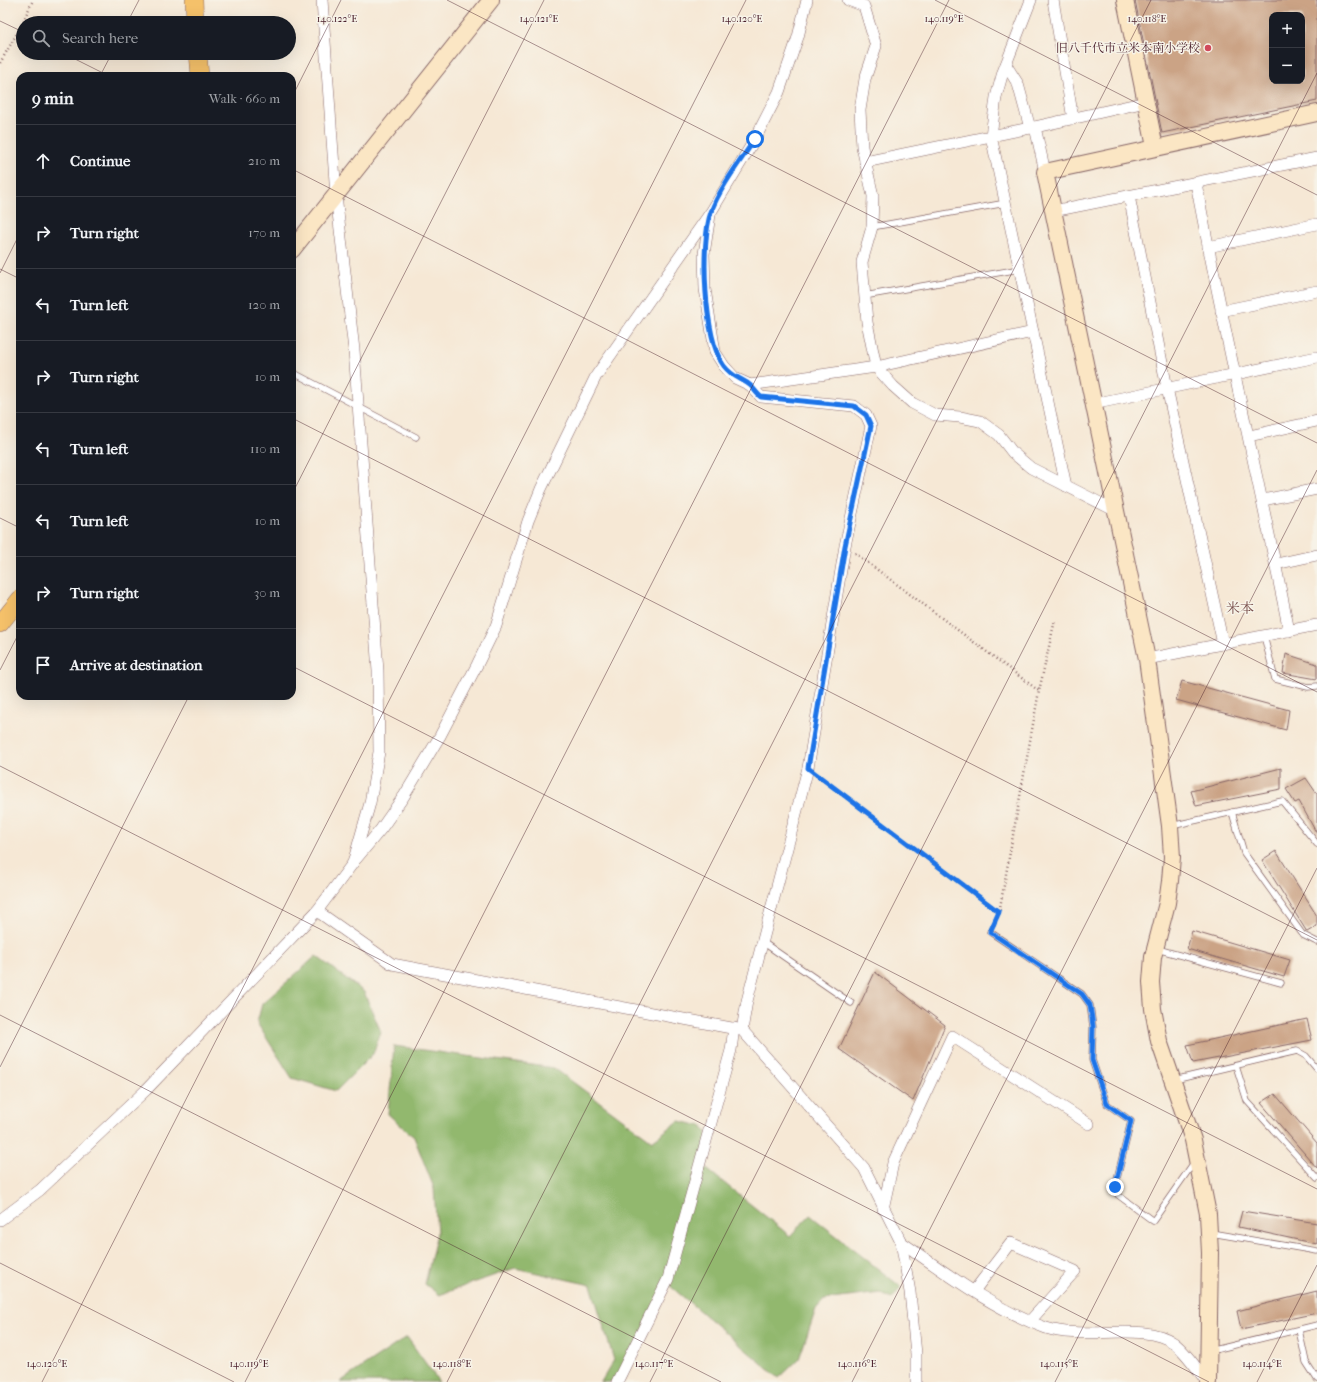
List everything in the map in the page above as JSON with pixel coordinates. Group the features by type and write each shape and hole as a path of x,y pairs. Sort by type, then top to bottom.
{"main road":[{"path":"194,0 195,16"},
{"path":"199,60 200,72"},
{"path":"0,624 16,604"}],"street":[{"path":"322,0 336,195 358,407 378,671 379,752 370,803 353,863"},
{"path":"296,245 490,0"},
{"path":"0,1220 40,1190 146,1090 317,911 381,829 404,796 440,736 496,626 528,521 541,489 596,376 711,212 755,139 779,92 798,37 807,0"},
{"path":"848,0 866,3 876,46 865,79 860,110 862,147 873,196 872,227 862,262 867,322 876,367 893,386 912,403 935,414 980,421 999,435 1013,452 1031,468 1116,512"},
{"path":"1031,0 1006,65 996,97 992,136 1066,486"},
{"path":"1053,0 1073,119"},
{"path":"1125,0 1155,147"},
{"path":"1006,65 1018,84 1045,172 1147,659 1170,826 1172,857 1167,903 1155,948 1151,982 1153,1009 1159,1041 1182,1106 1197,1158 1208,1214 1210,1351 1208,1382"},
{"path":"865,162 1032,128 1146,102"},
{"path":"1045,172 1317,113"},
{"path":"1053,212 1317,158"},
{"path":"1196,183 1234,374 1263,500 1289,631"},
{"path":"1129,196 1167,388 1223,644"},
{"path":"617,1382 668,1280 731,1050 764,944 776,886 798,813 808,768 845,546 871,426 866,415 854,406 761,397 750,385 735,378 724,366 715,352 705,289 704,254 711,212"},
{"path":"1208,247 1317,224"},
{"path":"1221,311 1317,291"},
{"path":"750,385 876,367 1033,332"},
{"path":"1093,404 1317,357"},
{"path":"1249,436 1317,421"},
{"path":"1263,500 1317,488"},
{"path":"1276,564 1317,555"},
{"path":"1147,659 1317,625"},
{"path":"317,911 392,964 738,1029 864,1168 900,1242 910,1292 916,1354 916,1382"},
{"path":"883,1209 893,1163 952,1036 1089,1124"},
{"path":"900,1242 974,1291 1030,1321 1060,1333 1142,1333 1156,1335 1173,1342 1186,1354 1208,1382"},
{"path":"974,1291 1011,1243 1075,1271 1030,1321"}],"lane":[{"path":"872,227 1006,203"},
{"path":"864,296 1020,269"},
{"path":"296,374 416,436"},
{"path":"1264,636 1275,678 1308,687 1317,686"},
{"path":"1170,826 1282,801 1317,844"},
{"path":"1232,812 1244,853 1303,935 1317,942"},
{"path":"990,932 1082,994 1090,1005 1093,1026 1092,1060 1107,1104 1131,1121 1115,1187 1118,1196 1153,1221 1197,1158"},
{"path":"764,944 851,1003"},
{"path":"1155,948 1280,983"},
{"path":"1172,1081 1297,1051 1306,1056 1317,1069"},
{"path":"1236,1066 1247,1101 1317,1178"},
{"path":"1209,1233 1317,1251"},
{"path":"1210,1351 1317,1325"},
{"path":"1299,1330 1306,1362 1317,1379"}],"path":[{"path":"26,16 33,0"},
{"path":"0,63 16,35"},
{"path":"845,546 1039,691"},
{"path":"990,932 999,912 1039,691 1055,620"},
{"path":"808,768 999,912"}],"green space":[{"path":"316,956 364,992 381,1032 373,1054 336,1091 292,1078 257,1023 262,1004"},
{"path":"394,1046 554,1068 652,1141 679,1121 702,1126 712,1140 703,1166 790,1236 810,1215 901,1287 892,1299 880,1293 824,1300 816,1309 799,1359 779,1378 669,1285 622,1382 601,1382 614,1360 591,1285 515,1268 439,1295 425,1284 437,1233 434,1188 414,1137 388,1114"},
{"path":"407,1337 439,1382 340,1382"}],"building":[{"name":"旧八千代市立米本南小学校","path":"1135,0 1317,0 1317,101 1162,133"},
{"path":"1286,654 1317,664 1317,679 1283,673"},
{"path":"1182,681 1289,710 1286,730 1176,700"},
{"path":"1281,768 1281,789 1196,806 1191,791"},
{"path":"1306,778 1317,794 1317,834 1299,801 1295,803 1286,789"},
{"path":"1276,851 1317,916 1317,926 1307,932 1262,860"},
{"path":"1192,931 1290,960 1284,977 1187,949"},
{"path":"875,972 945,1025 913,1101 839,1049"},
{"path":"1307,1019 1312,1040 1193,1063 1187,1045"},
{"path":"1275,1094 1317,1143 1317,1168 1261,1103"},
{"path":"1242,1211 1317,1223 1317,1244 1238,1227"},
{"path":"1317,1291 1317,1313 1241,1329 1237,1311"}],"place":[{"name":"旧八千代市立米本南小学校","path":"1208,48"}],"district":[{"name":"米本","path":"1240,608"}],"route":[{"path":"755,139 725,186 711,212 704,254 705,289 715,352 724,366 735,378 750,385 761,397 854,406 866,415 871,426 845,546 834,619 808,760 808,768 999,912 990,932 1082,994 1090,1005 1093,1026 1092,1060 1107,1104 1131,1121 1115,1187"}]}
